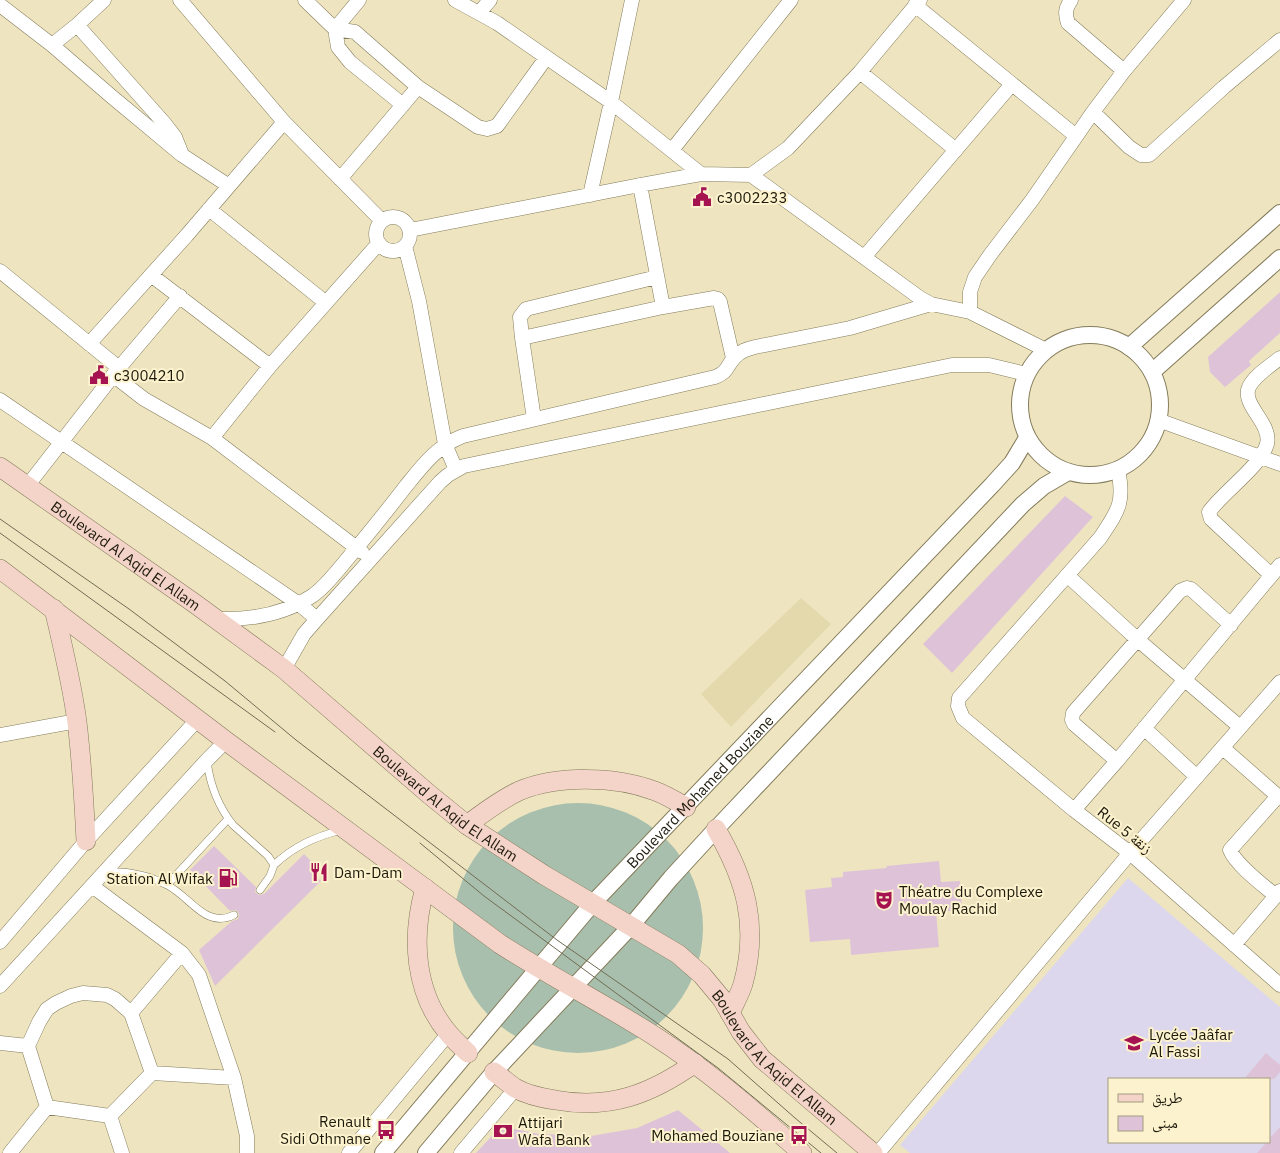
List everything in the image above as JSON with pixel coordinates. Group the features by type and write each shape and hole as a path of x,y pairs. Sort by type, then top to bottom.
{"main road":[{"name":"Boulevard Al Aqid El Allam","path":"0,466 217,619 284,669 467,825 536,870 678,954 712,987 741,1032 762,1059 873,1153"},
{"path":"0,569 198,720 500,944 539,969 655,1036 695,1063 802,1153"},
{"path":"54,609 68,668 76,722 83,781 86,841"},
{"path":"467,825 496,803 520,791 546,783 572,780 627,782 656,791 686,807"},
{"path":"716,829 731,854 742,879 748,906 750,933 748,960 742,986 730,1013"},
{"path":"425,888 419,909 416,931 418,960 427,996 436,1015 449,1033 468,1053"},
{"path":"494,1072 516,1088 542,1098 568,1102 596,1103 623,1099 648,1091 673,1079 695,1063"}],"street":[{"path":"52,45 104,0"},
{"path":"180,0 284,122 382,221"},
{"path":"335,29 359,0"},
{"path":"455,0 497,23 611,102 701,174"},
{"path":"479,13 490,0"},
{"path":"590,195 632,0"},
{"path":"672,150 791,0"},
{"path":"1071,0 1066,8 1068,24 1124,71"},
{"path":"970,312 970,292 975,277 1093,112 1124,71 1184,0"},
{"path":"308,1 335,29 338,46 350,62 403,105"},
{"path":"1,3 182,154 229,186"},
{"path":"751,175 788,148 860,72 918,3 1076,136"},
{"path":"77,25 165,124 175,137 182,154"},
{"path":"335,29 354,32 359,35 418,87 478,127 488,129 497,126 546,58"},
{"path":"1093,112 1130,148 1141,155 1149,155 1224,87 1280,40"},
{"path":"860,72 956,150"},
{"path":"865,256 1012,84"},
{"path":"340,179 418,87"},
{"path":"89,344 284,122"},
{"path":"410,230 701,174 751,175 865,256 920,298 931,304 970,312 1046,350"},
{"path":"640,185 663,307"},
{"path":"208,209 325,302"},
{"path":"1129,347 1280,213"},
{"path":"387,218 404,220 410,230 410,236 405,246 399,250 391,251 379,243 376,232 382,221 387,218"},
{"path":"212,438 270,366 379,243"},
{"path":"405,246 419,301 445,444 456,470"},
{"path":"1152,372 1280,258"},
{"path":"0,271 89,344 144,399 212,438 357,548 370,560"},
{"path":"150,275 270,366"},
{"path":"534,420 522,338 520,317 522,312 526,309 657,277"},
{"path":"28,485 116,372 180,296"},
{"path":"522,338 663,307 714,298 718,299 733,358"},
{"path":"217,619 238,620 279,612 299,604 313,595 325,585 357,548 430,457 445,444 463,436 714,377 727,370 733,358 742,351 850,328 931,304"},
{"path":"1087,335 1109,338 1129,347 1142,358 1152,372 1160,395 1158,420 1153,436 1144,450 1118,470 1097,475 1068,472 1039,454 1027,438 1020,417 1020,395 1026,374 1031,365 1046,350 1065,339 1087,335"},
{"path":"1074,810 1117,761 1275,570 1211,519 1209,514 1214,504 1261,457 1268,436 1264,425 1250,402 1248,389 1254,381 1280,358"},
{"path":"284,669 304,634 440,482 456,470 473,463 952,365 989,365 1026,374"},
{"path":"0,400 299,604 317,619"},
{"path":"1158,420 1280,464"},
{"name":"Boulevard Mohamed Bouziane","path":"383,1153 593,903 1002,474 1027,438"},
{"path":"1118,470 1122,492 1118,509 1100,538 1067,575 1137,639 1240,727"},
{"path":"426,1153 494,1072 631,926 671,878 716,829 1023,504 1044,486 1068,472"},
{"name":"Rue 5 زنقة","path":"1067,575 959,698 958,706 963,718 1074,810 1130,853 1280,985"},
{"path":"1117,761 1074,724 1073,713 1180,590 1190,590 1231,624"},
{"path":"878,1153 1130,853 1280,682"},
{"path":"0,942 86,841 198,720"},
{"path":"0,735 76,722"},
{"path":"1144,728 1197,777"},
{"path":"0,986 106,872 206,760 226,741"},
{"path":"1223,748 1279,797 1230,850 1244,867 1278,894 1234,945"},
{"path":"92,886 182,953 199,975 234,1078 247,1136 247,1153"},
{"path":"131,1013 182,953"},
{"path":"47,1107 28,1046 38,1022 47,1010 71,996 83,993 107,995 131,1013 152,1073"},
{"path":"349,1153 449,1033"},
{"path":"0,1043 28,1046"},
{"path":"110,1116 152,1073 234,1078"},
{"path":"461,1153 516,1088"},
{"path":"47,1107 110,1116"},
{"path":"10,1153 47,1107"},
{"path":"110,1116 122,1153"}],"lane":[{"path":"206,760 213,790 228,819 268,856 274,865"},
{"path":"167,884 228,819"},
{"path":"260,890 270,876 274,865 294,848 305,842 344,829"},
{"path":"106,872 137,874 167,884 205,915 212,918 219,920 234,915"}],"shaded area":[{"path":"801,598 831,624 731,727 701,694"},
{"name":"Lycée Jaâfar Al Fassi","path":"1128,878 1280,1007 1280,1153 910,1153 900,1145"}],"green space":[{"path":"578,803 602,806 626,813 647,824 666,840 682,859 693,880 700,904 703,928 700,952 693,976 682,997 666,1016 647,1032 626,1043 602,1050 578,1053 554,1050 530,1043 509,1032 490,1016 474,997 463,976 456,952 453,928 456,904 463,880 474,859 490,840 509,824 530,813 554,806"}],"building":[{"path":"1280,292 1280,333 1249,361 1251,365 1225,387 1210,372 1208,357"},
{"path":"1065,496 1093,517 952,673 923,644"},
{"path":"214,846 256,887 255,892 259,895 264,894 304,854 315,865 309,870 321,881 215,986 199,950 232,921 238,919 239,914 236,910 230,911 190,870"},
{"name":"Théatre du Complexe Moulay Rachid","path":"939,861 941,882 960,881 962,910 936,912 939,947 851,955 850,939 810,942 805,890 832,887 831,878 843,877 843,872"},
{"path":"1266,1053 1280,1065 1280,1072 1274,1079 1245,1078"},
{"path":"678,1110 730,1153 476,1153 501,1126 539,1134 591,1136 637,1128"},
{"path":"1280,1127 1280,1153 1257,1153 1266,1143 1270,1143 1270,1138"}],"tram line":[{"path":"0,519 129,609 225,681 296,740 557,940 728,1059 837,1153"},
{"path":"0,533 275,732"},
{"path":"420,843 484,896 718,1068 821,1153"}],"place":[{"name":"c3002233","path":"702,197"},
{"name":"c3004210","path":"99,375"},
{"name":"Dam-Dam","path":"319,872"},
{"name":"Station Al Wifak","path":"228,878"},
{"name":"Théatre du Complexe Moulay Rachid","path":"884,900"},
{"name":"Lycée Jaâfar Al Fassi","path":"1134,1043"},
{"name":"Renault Sidi Othmane","path":"386,1130"},
{"name":"Attijari Wafa Bank","path":"503,1131"},
{"name":"Mohamed Bouziane","path":"799,1135"}]}
